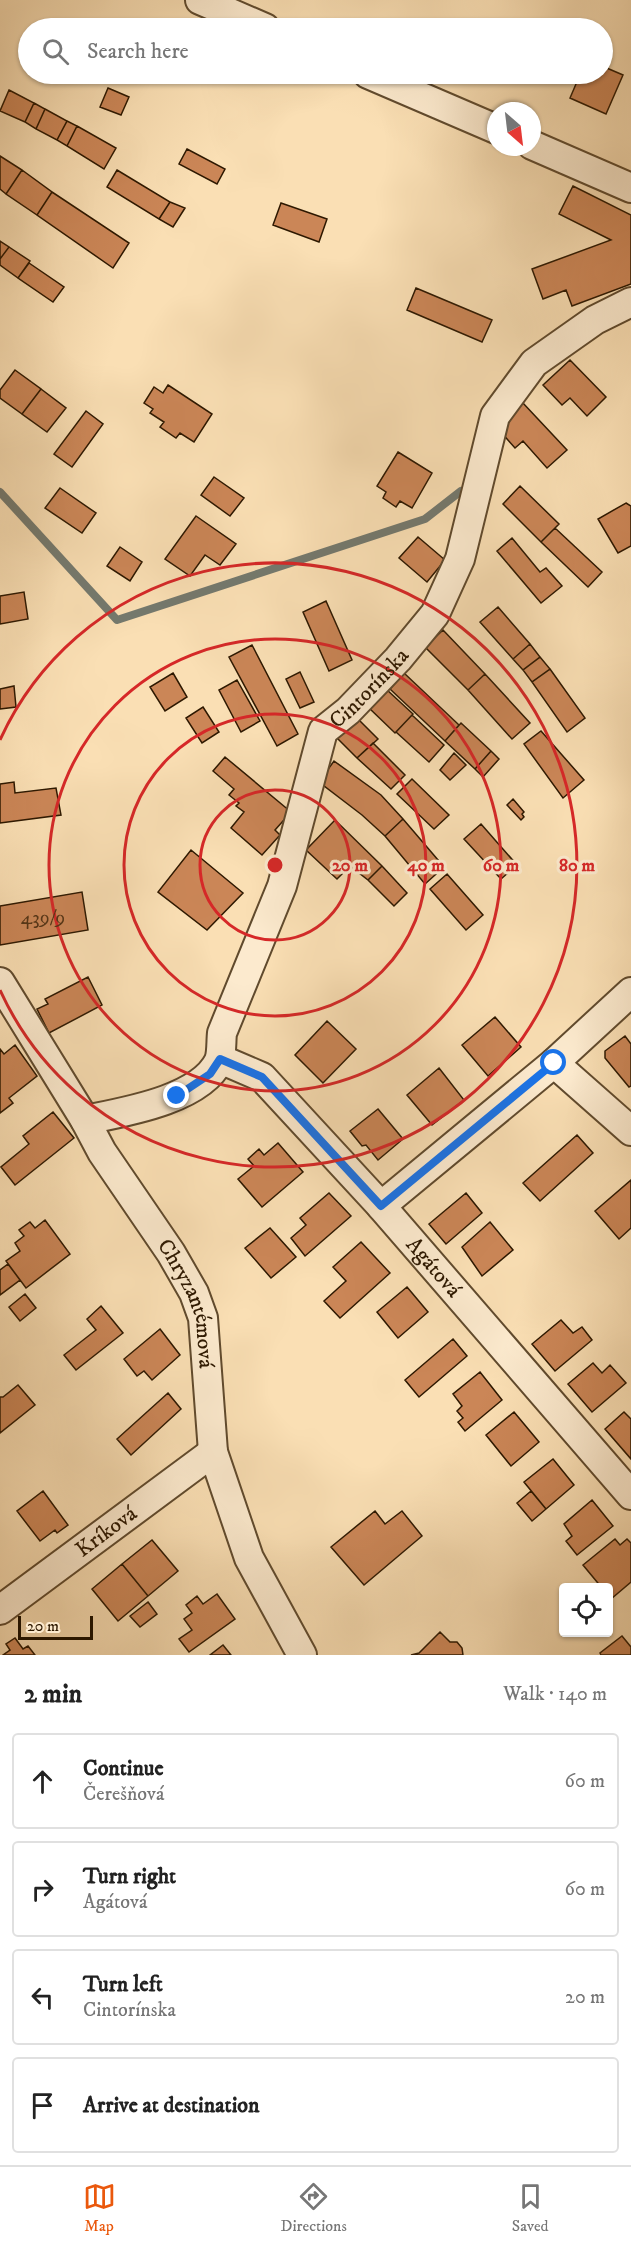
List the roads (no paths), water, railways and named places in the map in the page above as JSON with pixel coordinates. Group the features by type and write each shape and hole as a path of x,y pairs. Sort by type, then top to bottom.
{"street":[{"path":"200,0 242,18"},
{"path":"391,84 487,125"},
{"path":"541,149 631,188"},
{"name":"Cintorínska","path":"220,1059 222,1033 282,886 323,731 348,711 398,659 435,614 460,559 495,416 534,363 595,321 631,302"},
{"name":"Chryzantémová","path":"0,982 85,1120 102,1152 171,1253 194,1293 203,1318 213,1452 249,1558 302,1655"},
{"path":"381,1206 554,1063 631,992"},
{"path":"85,1120 141,1109 177,1096 210,1074 220,1059"},
{"name":"Agátová","path":"220,1059 262,1077 381,1206 631,1495"},
{"path":"554,1063 631,1131"},
{"name":"Kríková","path":"0,1610 213,1452"}],"waterway":[{"path":"0,492 117,620 425,519 461,491"}]}
